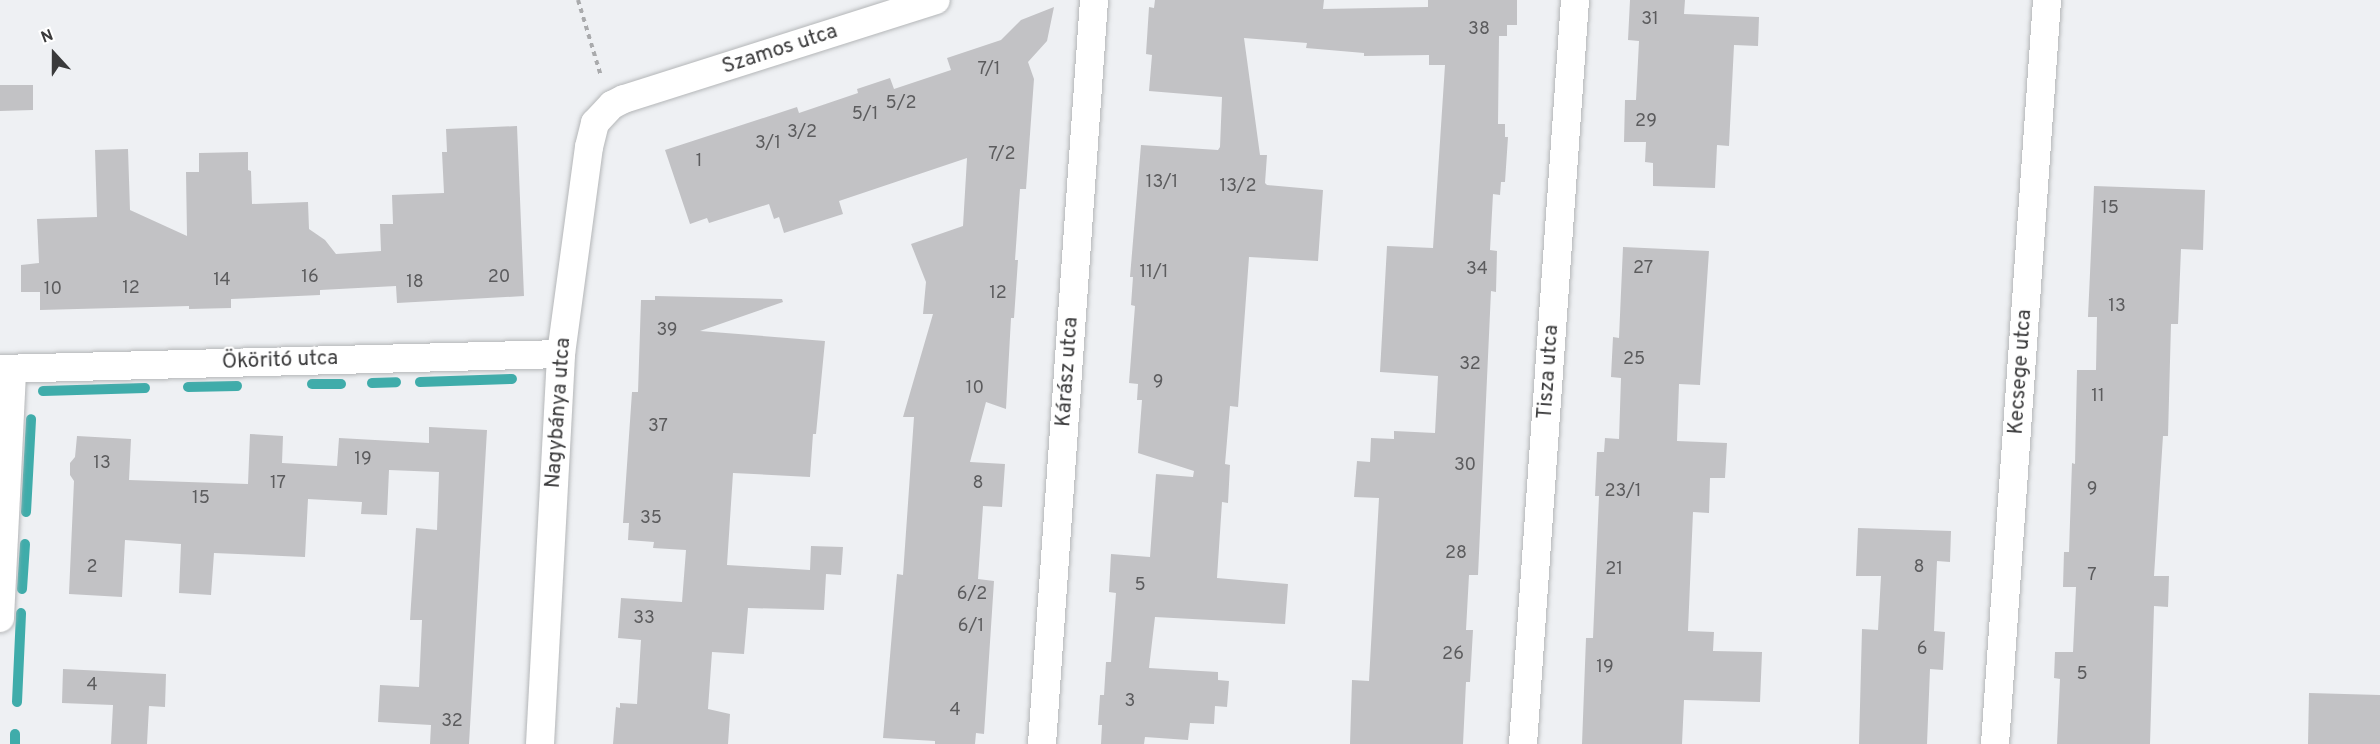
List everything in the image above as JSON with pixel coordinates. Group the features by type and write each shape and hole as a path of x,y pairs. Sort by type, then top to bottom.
{"street":[{"name":"Szamos utca","path":"618,102 936,0"},
{"name":"Kárász utca","path":"1042,744 1094,0"},
{"name":"Tisza utca","path":"1522,744 1575,0"},
{"name":"Kecsege utca","path":"1995,744 2047,0"},
{"name":"Nagybánya utca","path":"540,744 561,354 591,134 595,123 618,102"},
{"name":"Ököritó utca","path":"6,369 561,354"},
{"path":"0,618 6,369"}],"path":[{"path":"578,0 592,54 618,102"}],"building":[{"path":"1155,0 1324,0 1323,9 1428,7 1428,0 1517,0 1517,25 1507,25 1507,36 1499,36 1498,124 1505,124 1505,137 1508,137 1505,182 1501,182 1500,195 1493,194 1490,250 1497,251 1496,292 1491,291 1478,575 1469,575 1466,630 1473,630 1470,682 1466,682 1463,744 1350,744 1352,680 1369,681 1379,498 1354,497 1357,461 1370,462 1371,438 1394,439 1394,431 1435,433 1438,376 1380,372 1387,246 1433,248 1445,65 1429,65 1429,55 1364,56 1364,53 1306,48 1307,43 1244,38 1260,155 1267,155 1265,183 1323,190 1318,261 1249,257 1238,407 1230,406 1225,464 1230,465 1228,503 1222,502 1217,578 1288,584 1285,624 1155,617 1149,668 1218,672 1218,680 1229,681 1227,707 1215,706 1214,724 1190,723 1188,740 1145,737 1144,744 1101,744 1102,725 1098,725 1100,695 1104,695 1106,662 1111,662 1116,593 1109,592 1111,554 1150,557 1156,474 1193,477 1194,471 1138,453 1142,400 1137,400 1138,384 1129,383 1135,306 1131,305 1133,277 1130,277 1141,145 1218,150 1220,147 1222,97 1149,91 1152,55 1146,54 1149,7 1154,8"},
{"path":"1630,0 1685,0 1684,14 1759,17 1758,46 1734,45 1729,146 1717,145 1715,188 1653,186 1653,163 1645,162 1646,142 1624,142 1625,100 1636,100 1639,41 1628,40"},
{"path":"1054,7 1047,41 1028,62 1034,79 1026,189 1020,189 1015,260 1018,260 1014,318 1011,318 1006,409 986,402 970,462 1005,464 1002,507 983,506 978,579 994,581 984,734 976,733 975,744 935,744 935,741 883,738 897,574 903,575 914,417 903,417 933,314 923,314 926,282 911,244 963,226 967,158 839,201 843,214 784,233 779,217 774,219 769,204 709,223 707,218 690,224 665,150 797,107 799,113 858,93 857,89 890,78 894,89 951,70 947,58 1001,40 1021,20"},
{"path":"0,85 33,85 33,110 0,111"},
{"path":"517,126 524,296 397,303 396,286 320,290 320,295 231,299 231,308 189,309 189,306 40,310 40,292 21,292 21,265 39,263 37,219 97,217 95,150 128,149 130,210 187,236 186,172 199,172 199,153 248,152 252,204 308,202 309,229 325,240 336,254 381,251 380,224 393,224 392,195 444,193 442,152 447,152 446,129"},
{"path":"2094,186 2205,190 2203,250 2181,249 2178,324 2171,324 2168,436 2163,436 2154,576 2169,576 2168,607 2154,606 2150,744 2057,744 2060,679 2054,678 2055,652 2073,652 2076,587 2063,587 2064,552 2069,552 2072,463 2075,464 2077,370 2096,370 2097,317 2088,317"},
{"path":"1623,247 1709,251 1700,385 1679,384 1677,441 1727,443 1725,478 1710,478 1709,513 1693,512 1688,631 1714,632 1713,651 1762,652 1760,702 1684,700 1682,744 1582,744 1586,638 1593,638 1599,496 1595,496 1597,452 1604,452 1605,438 1619,439 1621,378 1611,377 1613,337 1619,338"},
{"path":"655,296 782,299 783,302 700,331 825,341 810,477 733,473 727,565 810,570 811,546 843,547 841,575 826,574 824,610 748,608 744,654 712,652 708,709 730,714 728,744 613,744 616,707 620,708 620,703 637,704 641,640 618,638 621,598 682,602 686,550 653,548 654,542 628,540 629,523 623,523 632,392 638,392 641,300 655,300"},
{"path":"429,427 487,430 469,744 430,744 431,725 378,722 380,685 419,687 422,620 410,620 416,528 437,530 439,472 389,470 387,515 361,514 362,502 308,499 305,557 214,553 211,595 179,593 181,544 125,540 122,597 69,594 74,481 70,475 70,463 75,457 77,436 131,439 129,480 248,484 250,434 283,436 282,463 337,466 339,438 429,443"},
{"path":"1858,528 1951,531 1950,562 1937,561 1934,631 1945,632 1943,670 1930,669 1927,744 1859,744 1862,629 1878,630 1881,576 1856,576"},
{"path":"63,669 166,674 165,707 149,706 147,744 111,744 113,705 62,703"},
{"path":"2309,693 2380,695 2380,744 2308,744"}],"waterway":[{"path":"420,382 512,379"},
{"path":"372,383 396,382"},
{"path":"312,384 341,384"},
{"path":"188,387 237,386"},
{"path":"43,391 145,388"},
{"path":"26,512 31,419"},
{"path":"22,589 25,544"},
{"path":"17,702 21,613"},
{"path":"15,734 15,744"}]}
